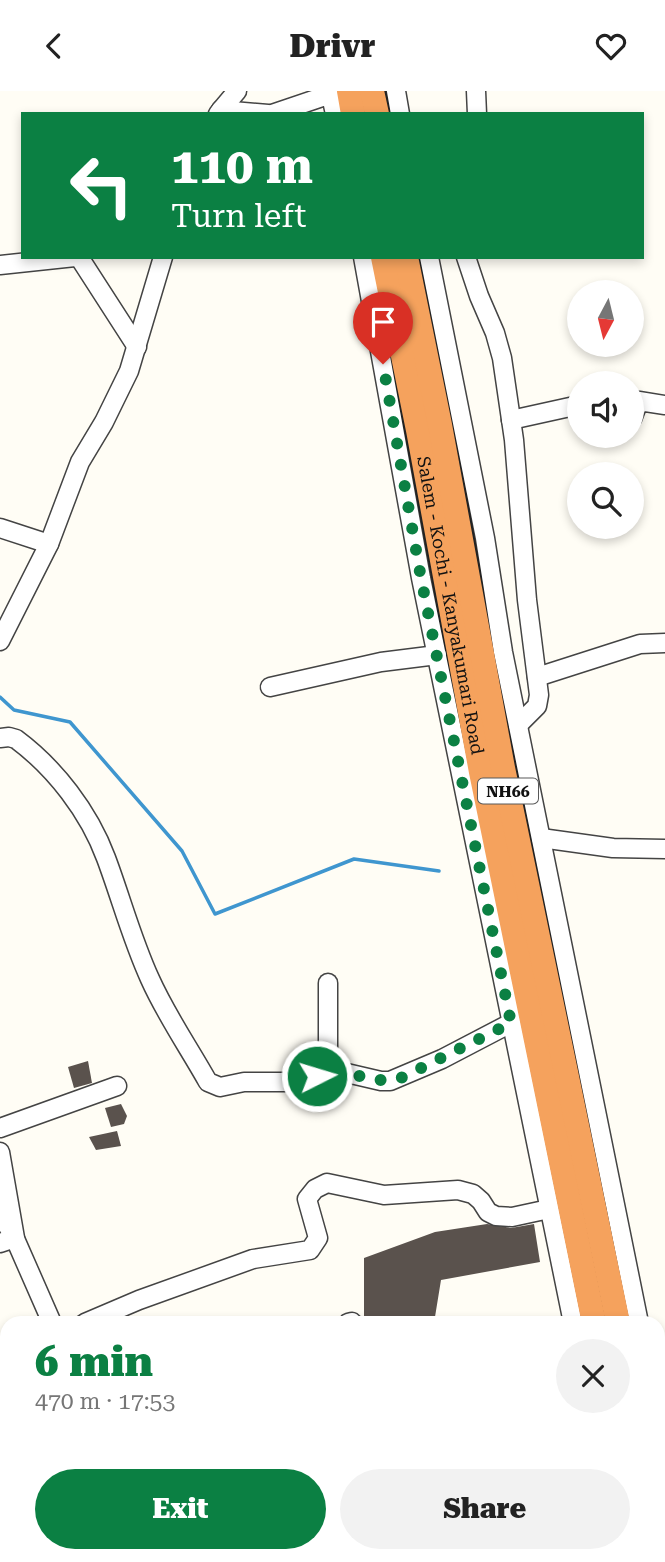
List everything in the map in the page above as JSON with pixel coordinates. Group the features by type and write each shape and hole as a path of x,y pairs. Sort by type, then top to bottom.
{"highway":[{"path":"372,91 377,112"},
{"path":"336,92 351,112"},
{"name":"Salem - Kochi - Kanyakumari Road","path":"383,259 481,772 593,1316"},
{"name":"Salem - Kochi - Kanyakumari Road","path":"406,259 503,768 617,1316"}],"street":[{"path":"220,112 237,91"},
{"path":"396,91 400,112"},
{"path":"476,91 477,112"},
{"path":"276,112 336,92 335,112"},
{"path":"0,265 58,259"},
{"path":"78,259 136,347"},
{"path":"0,641 49,544 80,462 104,422 129,371 162,259"},
{"path":"363,259 437,655 572,1316"},
{"path":"429,259 482,525 503,652 638,1316"},
{"path":"467,259 495,333 511,420 527,600 539,695 537,706 518,725"},
{"path":"644,402 665,405"},
{"path":"511,420 567,408"},
{"path":"0,528 49,544"},
{"path":"537,677 640,644 665,643"},
{"path":"270,687 382,662 437,655"},
{"path":"0,738 16,739 53,773 93,830 150,981 208,1082 220,1087 244,1082 300,1082 328,1072 349,1073 381,1081 399,1079 511,1023"},
{"path":"541,838 613,848 665,849"},
{"path":"328,983 328,1072"},
{"path":"0,1128 117,1086"},
{"path":"0,1152 8,1240"},
{"path":"102,1316 151,1295 253,1259 310,1249 318,1238 307,1199 315,1189 327,1183 384,1195 458,1190 473,1194 488,1212 496,1216 512,1217 549,1209"},
{"path":"0,1212 8,1240 48,1316"}],"building":[{"path":"88,1061 92,1083 74,1088 68,1067"},
{"path":"121,1104 127,1116 124,1124 111,1127 105,1108"},
{"path":"117,1131 121,1146 96,1150 89,1137"},
{"path":"487,1224 511,1228 534,1224 540,1262 441,1280 435,1316 364,1316 364,1258 435,1232"}],"waterway":[{"path":"0,697 14,710 70,722 182,851 215,914 354,859 439,871"}],"route":[{"path":"317,1076 338,1071 381,1081 399,1079 511,1023 421,578 383,364"}]}
